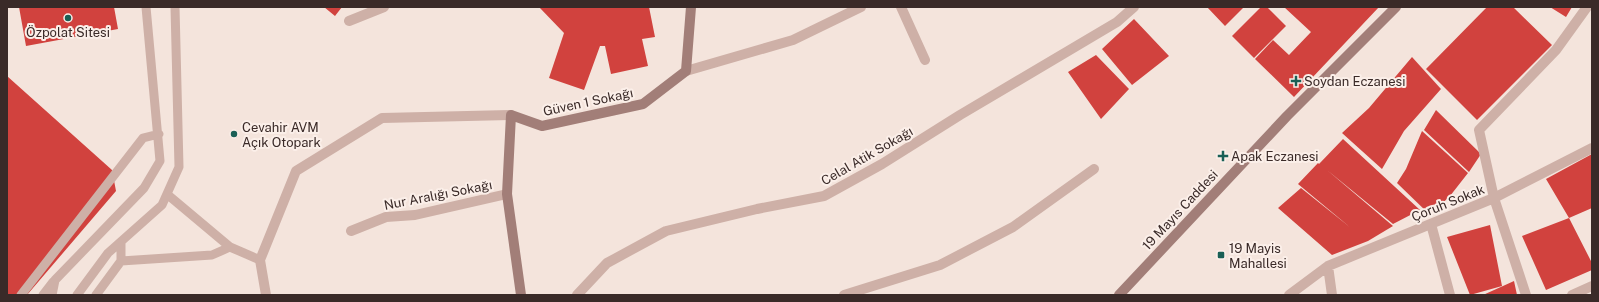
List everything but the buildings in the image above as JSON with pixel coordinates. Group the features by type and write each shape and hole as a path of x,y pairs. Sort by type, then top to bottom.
{"street":[{"path":"349,21 384,7"},
{"path":"686,71 691,7"},
{"name":"Güven 1 Sokağı","path":"510,115 542,126 643,104 686,71 793,40 861,7"},
{"path":"901,7 924,60"},
{"name":"Celal Atik Sokağı","path":"577,295 607,263 666,231 758,208 824,196 882,164 960,115 1117,22 1134,7"},
{"name":"19 Mayıs Caddesi","path":"1119,295 1287,116 1396,7"},
{"name":"Çoruh Sokak","path":"1289,295 1328,266 1494,198 1478,130 1556,50 1587,7"},
{"path":"266,295 260,260 296,171 382,118 510,115 507,194 521,295"},
{"path":"1526,295 1494,198 1592,148"},
{"path":"844,295 940,265 1013,227 1094,170"},
{"name":"Nur Aralığı Sokağı","path":"351,231 386,217 415,215 507,194"},
{"path":"1432,224 1450,295"},
{"path":"1328,266 1332,295"},
{"path":"1572,295 1592,286"}],"lane":[{"path":"43,295 55,280 144,188 160,161 159,134 146,7"},
{"path":"77,295 108,253 162,205 168,195 179,167 175,7"},
{"path":"21,295 143,138 159,134"},
{"path":"168,195 230,247 260,260"},
{"path":"96,295 121,261 121,243"},
{"path":"121,261 212,255 230,247"},
{"path":"52,295 55,280"}],"place":[{"name":"Özpolat Sitesi","path":"68,18"},
{"name":"Soydan Eczanesi","path":"1296,81"},
{"name":"Cevahir AVM Açık Otopark","path":"234,134"},
{"name":"Apak Eczanesi","path":"1223,156"},
{"name":"19 Mayis Mahallesi","path":"1221,255"}]}
